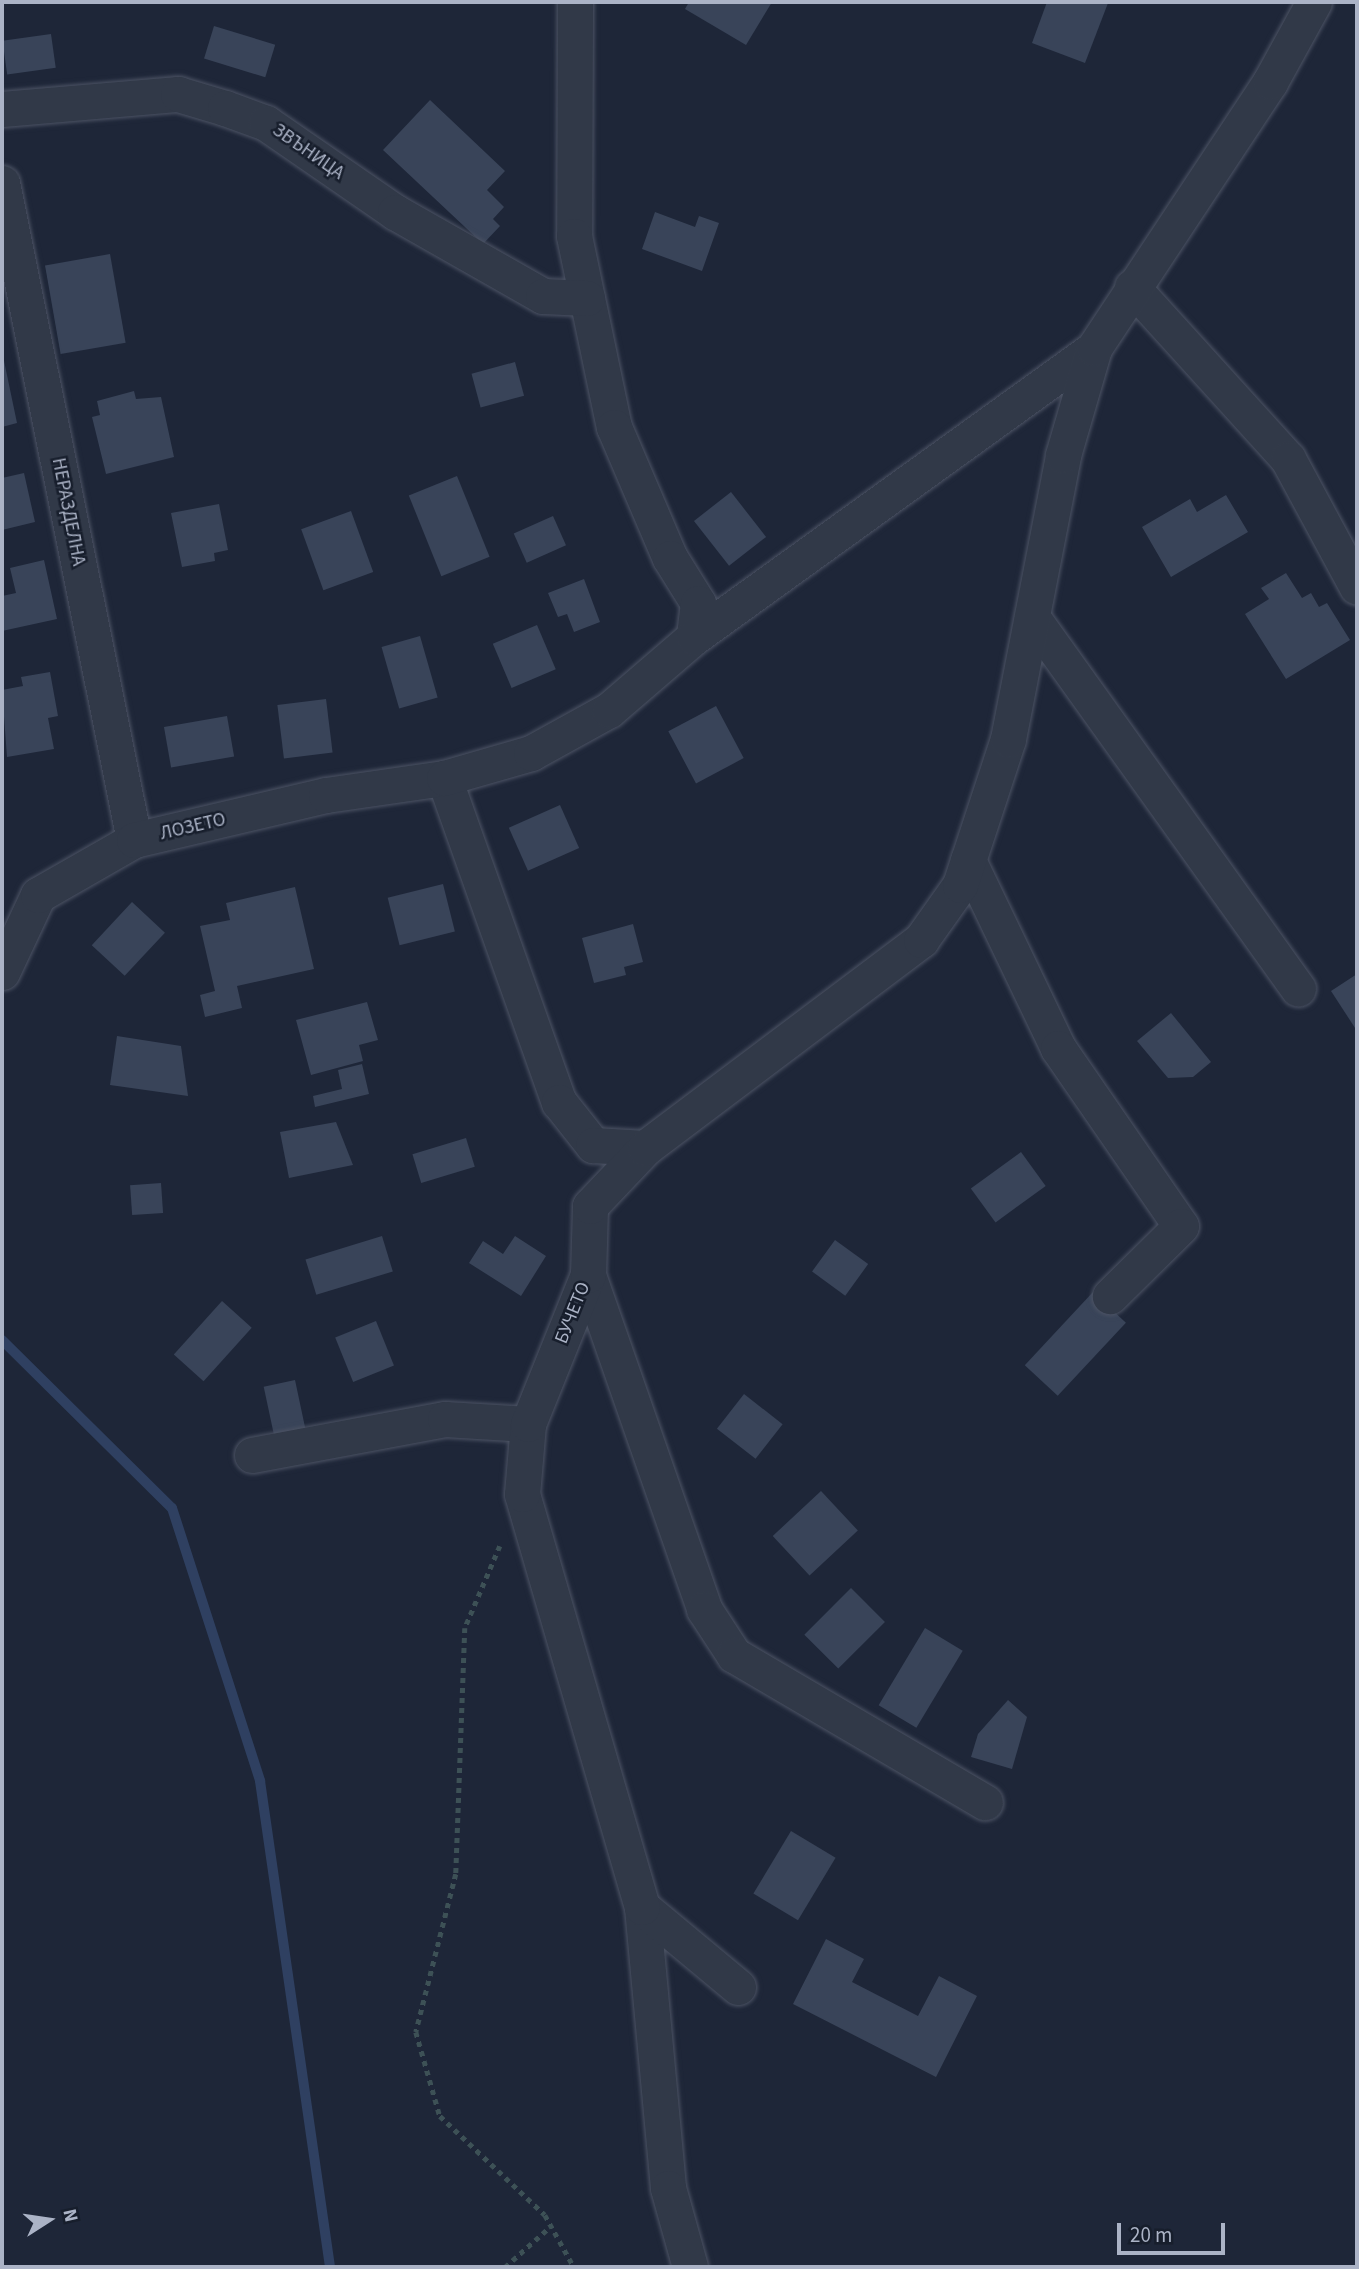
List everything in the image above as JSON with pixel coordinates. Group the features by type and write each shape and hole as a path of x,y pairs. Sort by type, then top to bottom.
{"street":[{"path":"575,2 574,236 614,427 670,558 698,603 694,637"},
{"path":"1094,348 1270,82 1314,2"},
{"name":"ЗВЪНИЦА","path":"2,109 178,94 225,108 266,123 395,212 544,296 587,298"},
{"name":"НЕРАЗДЕЛНА","path":"2,183 134,840"},
{"path":"1132,287 1288,458 1357,587"},
{"name":"ЛОЗЕТО","path":"2,972 38,895 134,840 327,795 444,779 531,753 609,710 694,637 1094,348"},
{"name":"БУЧЕТО","path":"522,1494 528,1424 588,1275 590,1206 645,1148 921,940 960,885 1008,739 1063,455 1094,348"},
{"path":"1032,617 1298,988"},
{"path":"444,779 559,1102 593,1145 645,1148"},
{"path":"968,860 1058,1048 1181,1226 1110,1296"},
{"path":"588,1275 704,1609 734,1655 985,1802"},
{"path":"252,1455 445,1419 528,1424"},
{"path":"522,1494 642,1906 668,2188 690,2267"},
{"path":"642,1906 738,1987"}],"path":[{"path":"522,1494 465,1629 456,1874 416,2032 440,2116 551,2225 574,2267"},
{"path":"505,2267 551,2225"}],"building":[{"path":"689,2 772,2 746,45 685,9"},
{"path":"1047,2 1108,3 1085,63 1032,43"},
{"path":"214,26 275,45 265,77 204,59"},
{"path":"51,34 56,68 7,74 2,41"},
{"path":"430,100 505,171 487,190 504,207 493,219 500,226 483,244 383,150"},
{"path":"655,212 695,227 699,216 719,223 702,271 642,249"},
{"path":"110,254 126,343 61,354 45,265"},
{"path":"2,357 17,423 2,427"},
{"path":"515,362 524,396 481,407 472,374"},
{"path":"134,391 136,399 161,397 174,457 106,474 92,417 100,415 97,401"},
{"path":"24,473 35,522 2,530 2,478"},
{"path":"457,476 490,557 441,576 409,495"},
{"path":"731,492 766,537 729,566 694,521"},
{"path":"1226,495 1248,532 1171,577 1142,527 1190,499 1197,512"},
{"path":"219,504 228,550 214,553 215,561 182,567 171,513"},
{"path":"351,511 373,572 323,590 301,529"},
{"path":"553,516 566,545 527,563 514,533"},
{"path":"44,560 57,619 2,631 2,596 16,593 10,568"},
{"path":"1286,573 1302,598 1311,593 1319,607 1327,603 1350,640 1286,679 1245,614 1269,599 1261,588"},
{"path":"584,579 600,622 574,632 567,614 558,617 548,593"},
{"path":"537,625 556,669 512,688 493,644"},
{"path":"420,636 438,698 399,709 382,647"},
{"path":"50,672 58,716 48,718 54,749 7,757 2,690 23,686 21,677"},
{"path":"326,699 333,753 284,759 277,705"},
{"path":"716,706 744,758 696,783 668,731"},
{"path":"227,716 234,756 171,767 164,727"},
{"path":"560,805 579,848 528,871 509,828"},
{"path":"443,884 455,932 400,945 388,898"},
{"path":"295,887 314,969 237,986 242,1008 205,1017 200,995 215,991 200,926 230,920 226,903"},
{"path":"132,902 165,933 125,976 92,945"},
{"path":"633,924 643,962 624,967 626,975 594,983 582,938"},
{"path":"1357,974 1357,1031 1331,991"},
{"path":"367,1002 378,1040 359,1045 363,1061 311,1075 296,1020"},
{"path":"1171,1013 1211,1062 1193,1077 1168,1078 1137,1041"},
{"path":"117,1036 181,1046 188,1096 110,1085"},
{"path":"362,1064 369,1094 315,1107 313,1096 342,1089 338,1070"},
{"path":"336,1122 353,1165 289,1178 280,1132"},
{"path":"466,1138 475,1167 421,1183 412,1154"},
{"path":"1021,1152 1046,1186 996,1222 971,1188"},
{"path":"161,1183 163,1213 132,1215 130,1185"},
{"path":"382,1236 393,1271 316,1295 305,1259"},
{"path":"515,1236 546,1256 521,1296 469,1263 483,1241 503,1254"},
{"path":"835,1240 868,1264 845,1296 812,1272"},
{"path":"1093,1292 1126,1323 1058,1396 1025,1365"},
{"path":"222,1301 252,1328 204,1381 174,1355"},
{"path":"376,1321 394,1366 353,1382 335,1337"},
{"path":"295,1380 305,1428 274,1435 264,1387"},
{"path":"744,1394 783,1424 756,1459 717,1429"},
{"path":"821,1491 858,1530 810,1576 773,1536"},
{"path":"851,1588 885,1622 838,1669 804,1635"},
{"path":"925,1628 963,1651 916,1728 879,1705"},
{"path":"1008,1700 1027,1717 1012,1769 971,1757 978,1734"},
{"path":"791,1831 836,1858 798,1920 753,1894"},
{"path":"826,1939 864,1959 852,1982 918,2016 939,1976 977,1996 936,2077 793,2004"}],"waterway":[{"path":"2,1340 172,1508 260,1781 330,2267"}]}
